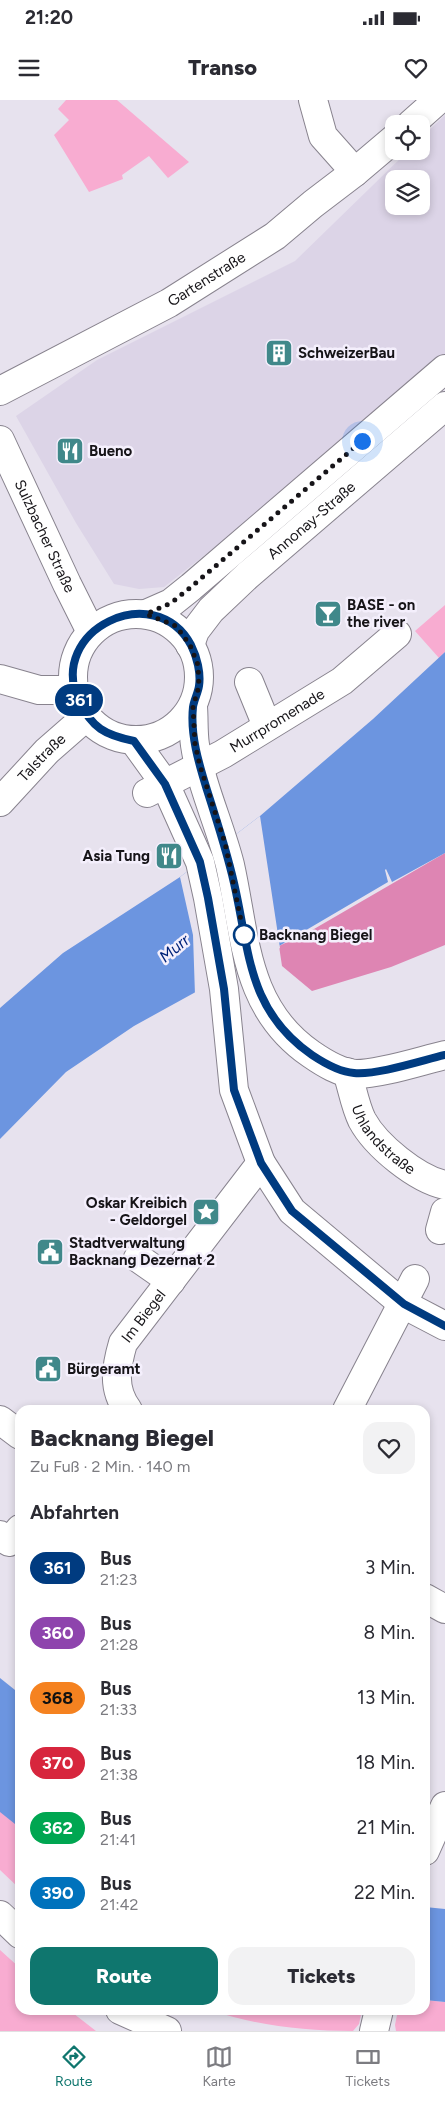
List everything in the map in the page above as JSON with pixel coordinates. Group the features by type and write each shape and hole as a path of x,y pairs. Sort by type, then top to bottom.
{"street":[{"path":"313,100 323,136 356,172"},
{"path":"421,115 438,100"},
{"name":"Gartenstraße","path":"0,391 169,303 274,236 385,147"},
{"name":"Annonay-Straße","path":"146,614 171,603 191,587 445,369"},
{"name":"Annonay-Straße","path":"190,645 195,631 211,610 248,575 445,406"},
{"name":"Sulzbacher Straße","path":"0,440 91,632"},
{"path":"193,707 183,721 168,732 152,739 134,741 113,736 95,726 86,716 74,690 73,671 77,653 91,632 119,616 133,614 146,614 176,626 190,645 198,665 199,686 193,707 195,744 200,766 225,843 253,977 266,1007 283,1031 302,1048 324,1063 347,1072 367,1072 445,1055"},
{"name":"Murrpromenade","path":"156,788 200,766 342,681 397,634"},
{"path":"0,679 39,690 74,690"},
{"path":"249,682 267,726"},
{"name":"Talstraße","path":"0,802 47,751 86,716"},
{"path":"134,741 156,788 200,862 224,989 234,1090 261,1163 292,1211 404,1304 445,1326"},
{"name":"Uhlandstraße","path":"347,1072 362,1120 388,1152 418,1173 444,1187"},
{"name":"Im Biegel","path":"121,1405 116,1366 123,1343 261,1163"},
{"name":"Im Biegel","path":"138,1258 171,1281"},
{"path":"350,1405 416,1279"},
{"path":"0,1420 15,1431"},
{"path":"0,1535 9,1542 15,1534"},
{"path":"430,1600 445,1608"},
{"path":"430,1840 445,1806"},
{"path":"0,1915 15,1929"},
{"path":"131,2015 166,2031"}],"shaded area":[{"path":"66,100 117,100 189,162 168,178 149,156 122,175 123,179 89,192 54,135 69,120 58,109"},
{"name":"SchweizerBau","path":"445,115 445,358 294,485 164,587 139,589 114,584 76,523 16,416 97,360 295,261 385,173 385,215 430,215 430,170 388,170 399,160 430,160 430,129"},
{"path":"445,605 445,652 439,658 415,631"},
{"path":"445,853 445,945 391,967 312,991 282,966 279,946 314,929"},
{"path":"0,1811 15,1823 15,1884 0,1870"},
{"path":"0,1950 15,1964 15,2015 75,2015 96,2031 0,2031"},
{"path":"430,2000 445,2002 445,2031 396,2031 397,2015 430,2015"},
{"path":"228,2015 361,2015 359,2024 353,2031 317,2030 263,2024"}],"water":[{"name":"Murr","path":"445,652 445,853 392,882 386,869 388,882 279,946 134,1026 66,1072 0,1139 0,1008 63,953 180,877 260,816 373,719"},
{"path":"0,1678 15,1690 15,1824 0,1812"},
{"path":"430,1908 445,1909 445,2002 430,2000"}],"pier":[{"path":"260,816 280,948 195,995 193,935 180,877"}],"bus line":[{"name":"361","path":"445,1055 384,1070 357,1074 324,1063 302,1048 283,1031 266,1007 253,977 225,843 200,766 195,744 193,707 199,686 198,665 190,645 176,626 146,614 119,616 91,632 77,653 73,671 74,690 86,716 95,726 113,736 134,741 152,764 165,784 200,862 224,989 230,1065 234,1090 261,1163 292,1211 404,1304 445,1326"}],"place":[{"name":"SchweizerBau","path":"279,353"},
{"name":"Bueno","path":"70,451"},
{"name":"BASE - on the river","path":"328,614"},
{"name":"Asia Tung","path":"169,856"},
{"name":"Backnang Biegel","path":"244,935"},
{"name":"Oskar Kreibich - Geldorgel","path":"206,1212"},
{"name":"Stadtverwaltung Backnang Dezernat 2","path":"50,1252"},
{"name":"Bürgeramt","path":"48,1369"}],"route":[{"path":"244,935 225,843 200,766 195,744 193,707 199,686 198,665 190,645 176,626 146,614 171,603 191,587 362,441"}]}
